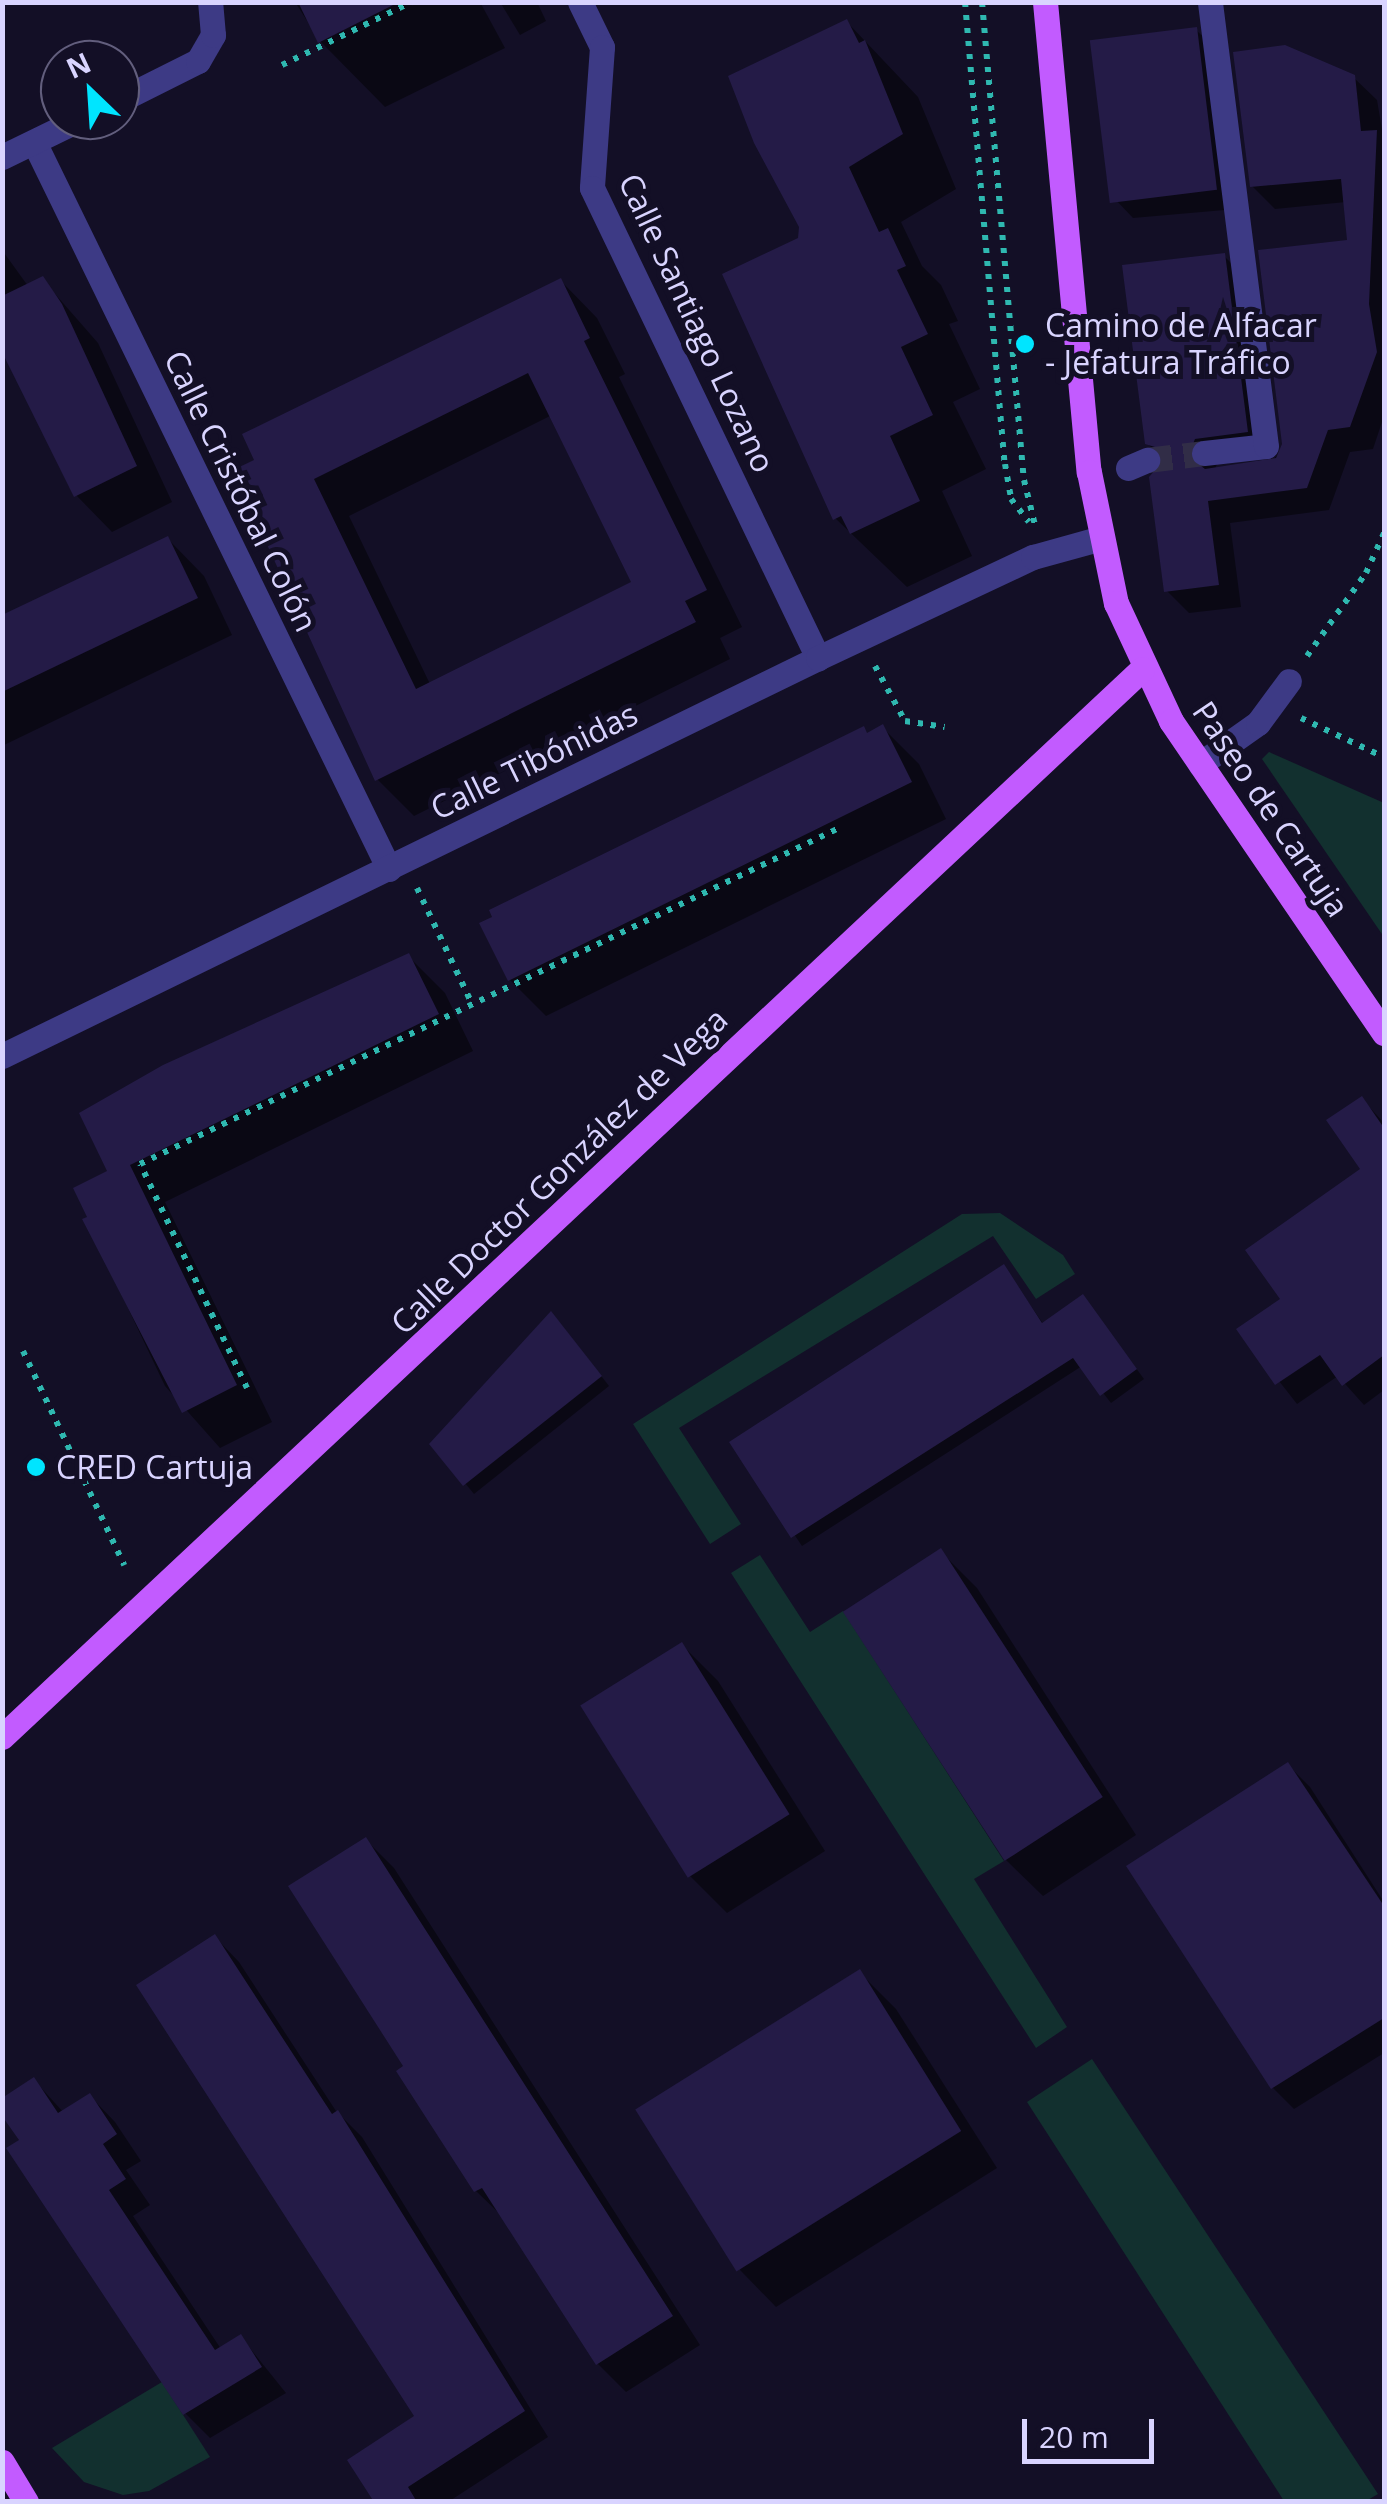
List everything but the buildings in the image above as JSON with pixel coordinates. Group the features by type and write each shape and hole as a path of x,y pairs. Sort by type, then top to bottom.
{"main road":[{"name":"Paseo de Cartuja","path":"1046,2 1098,539 1142,668 1200,764 1384,1033"},
{"name":"Calle Doctor González de Vega","path":"2,1752 13,1730 1097,704 1142,668"},
{"path":"2,2462 26,2502"}],"street":[{"path":"140,90 198,61 213,35 210,2"},
{"name":"Calle Santiago Lozano","path":"580,2 602,47 592,188 818,658"},
{"path":"1204,453 1266,446 1212,12"},
{"path":"2,158 40,139"},
{"name":"Calle Cristóbal Colón","path":"34,142 388,869"},
{"name":"Calle Tibónidas","path":"2,1056 1032,557 1098,539"},
{"path":"1200,764 1258,724 1289,681"}],"path":[{"path":"282,66 412,2"},
{"path":"964,2 1005,464 1011,499 1035,526 1024,480 982,2"},
{"path":"1289,681 1366,573 1384,533"},
{"path":"875,664 904,721 945,726"},
{"path":"1272,704 1384,756"},
{"path":"248,1388 140,1164 836,829"},
{"path":"415,884 472,1004"},
{"path":"22,1351 124,1565"}],"green space":[{"path":"1269,752 1384,803 1384,937 1262,759"},
{"path":"1000,1213 1063,1255 1075,1274 1036,1299 993,1236 679,1428 741,1524 710,1544 633,1424 962,1214"},
{"path":"760,1555 810,1632 843,1611 1004,1861 974,1879 1067,2027 1036,2048 731,1573"},
{"path":"1092,2059 1378,2494 1366,2501 1284,2501 1027,2102"},
{"path":"162,2382 210,2457 149,2491 123,2495 84,2482 52,2448"}],"tunnel":[{"path":"1147,460 1204,453"}],"place":[{"name":"Camino de Alfacar - Jefatura Tráfico","path":"1025,344"},
{"name":"CRED Cartuja","path":"36,1467"}]}
